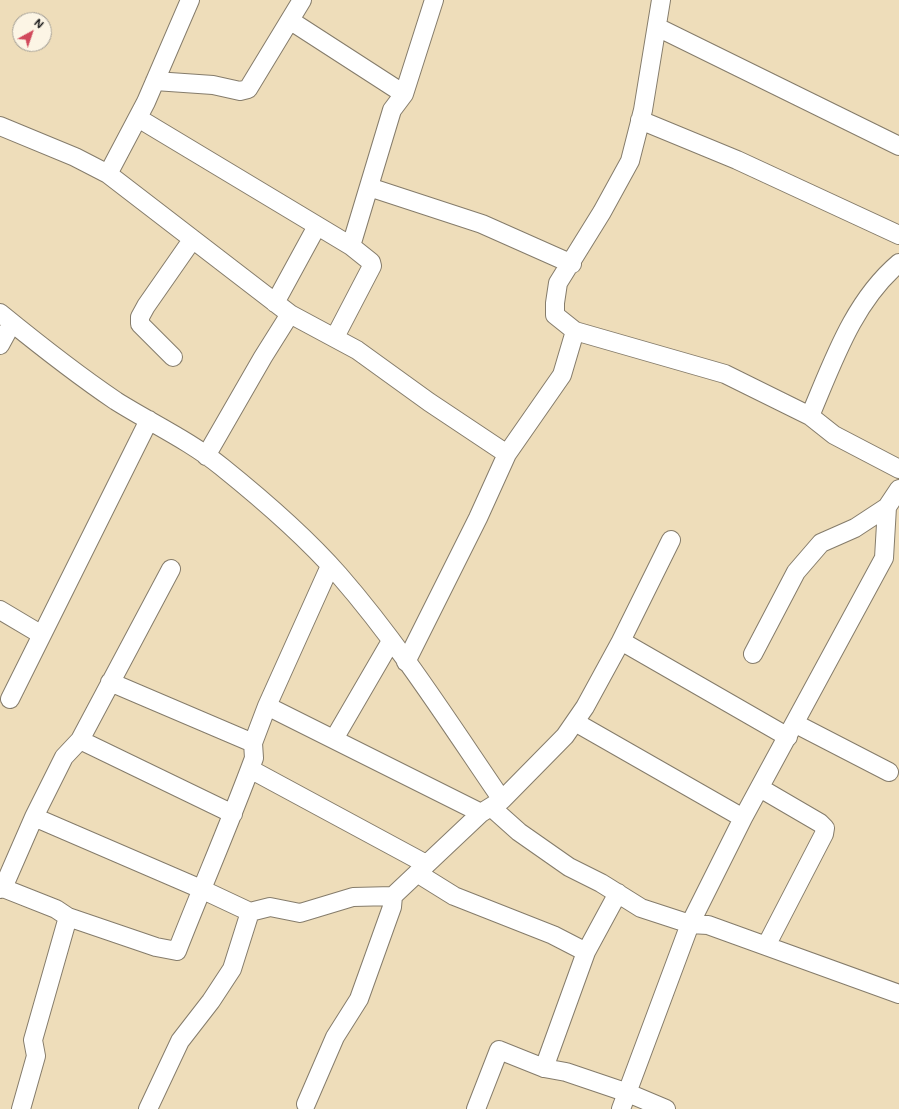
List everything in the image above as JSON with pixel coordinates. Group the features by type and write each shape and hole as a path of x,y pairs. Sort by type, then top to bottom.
{"street":[{"path":"108,174 138,118 190,0"},
{"path":"155,81 214,85 240,91 248,89 291,21 302,0"},
{"path":"351,246 379,148 392,110 404,94 434,0"},
{"path":"661,0 640,120 630,161 572,264 558,283 555,303 556,315 575,331 725,374 810,416 834,435 899,469"},
{"path":"291,21 404,94"},
{"path":"657,27 899,146"},
{"path":"138,118 351,246 371,262 372,266 335,337"},
{"path":"640,120 737,160 899,235"},
{"path":"0,126 75,157 108,174 290,314 357,350 429,402 507,454"},
{"path":"369,187 482,224 572,264"},
{"path":"275,302 317,226"},
{"path":"173,357 140,324 140,317 192,240"},
{"path":"810,416 843,338 867,299 899,263"},
{"path":"206,456 263,357 290,314"},
{"path":"0,345 6,318 44,349 116,400 220,465 271,508 330,566 391,641 406,662 491,806 519,832 569,867 601,882 641,908 690,924 708,925 899,994"},
{"path":"406,662 478,518 507,454 562,375 575,331"},
{"path":"10,699 149,420"},
{"path":"753,654 796,572 822,543 854,528 887,507 899,489"},
{"path":"625,1101 690,924 743,818 884,558 892,535 887,507"},
{"path":"306,1104 335,1037 359,999 392,907 393,896 491,806 564,736 575,722 585,707 621,641 671,540"},
{"path":"170,569 80,740 64,757 1,888 56,909 68,917 156,948 177,952 201,889 212,868 250,769 254,758 253,743 267,706 330,566"},
{"path":"0,610 42,634"},
{"path":"334,739 391,641"},
{"path":"621,641 792,730 888,772"},
{"path":"110,682 253,743"},
{"path":"267,706 334,739 491,806"},
{"path":"575,722 743,818"},
{"path":"80,740 233,814"},
{"path":"250,769 421,869 454,896 553,935 586,952"},
{"path":"760,788 820,823 825,828 824,834 766,946"},
{"path":"34,817 201,889 250,912 270,907 300,913 353,897 393,896"},
{"path":"544,1068 586,952 618,893"},
{"path":"148,1109 180,1041 232,970 250,912"},
{"path":"21,1109 36,1056 33,1040 68,917"},
{"path":"476,1109 499,1050 544,1068 566,1072 625,1101 666,1109"}]}
